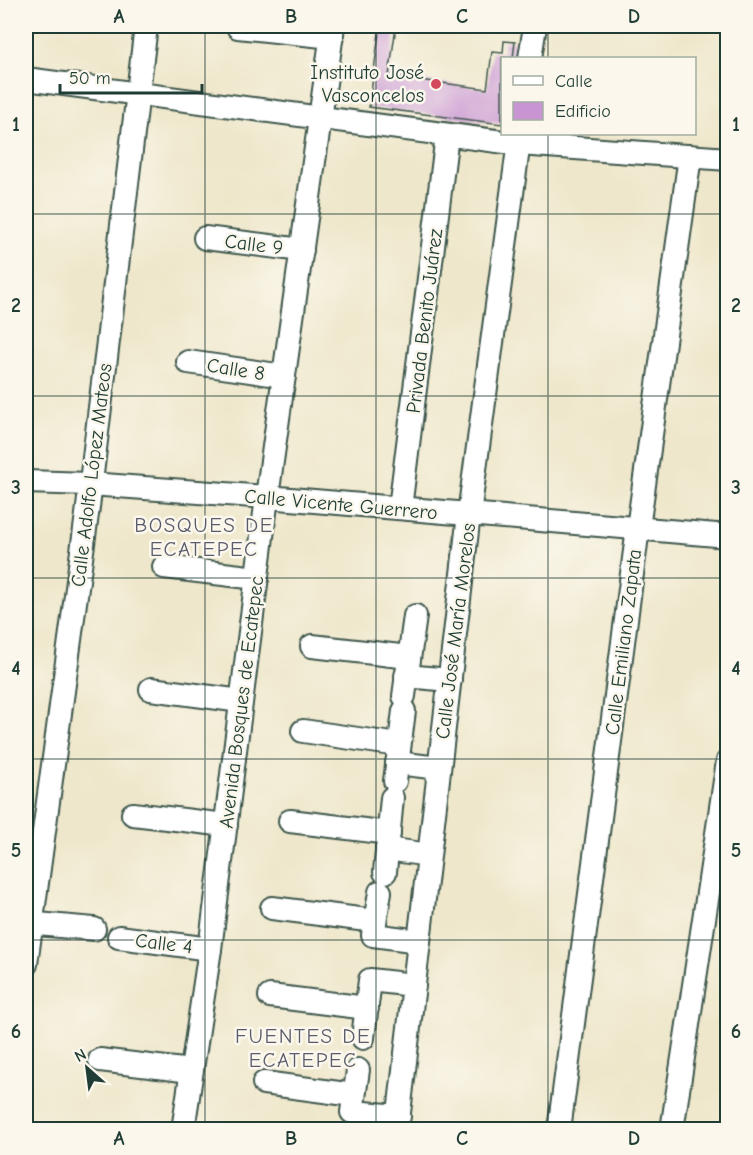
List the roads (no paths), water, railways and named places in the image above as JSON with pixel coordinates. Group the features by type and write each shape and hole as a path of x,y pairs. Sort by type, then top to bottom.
{"street":[{"name":"Calle Adolfo López Mateos","path":"26,964 28,923 90,484 147,26"},
{"path":"530,57 535,26"},
{"path":"238,27 333,31"},
{"name":"Avenida Bosques de Ecatepec","path":"183,1130 210,949 267,497 333,31"},
{"path":"26,79 447,135 520,139 728,159"},
{"name":"Privada Benito Juárez","path":"400,508 447,135"},
{"name":"Calle José María Morelos","path":"398,1123 469,514 520,139"},
{"name":"Calle Emiliano Zapata","path":"560,1130 638,528 690,156"},
{"name":"Calle 9","path":"205,238 302,250"},
{"name":"Calle 8","path":"188,362 284,376"},
{"name":"Calle Vicente Guerrero","path":"26,482 90,484 267,497 728,536"},
{"path":"164,567 257,578"},
{"path":"415,616 385,862 373,935 419,941"},
{"path":"312,646 406,685 450,680"},
{"path":"151,689 241,701"},
{"path":"303,731 396,772 439,768"},
{"path":"672,1130 728,761"},
{"path":"133,814 226,825"},
{"path":"290,821 385,862 429,855"},
{"path":"273,908 375,921"},
{"path":"28,923 94,929"},
{"name":"Calle 4","path":"119,937 210,949"},
{"path":"363,1038 370,980 414,985"},
{"path":"270,996 367,1008"},
{"path":"100,1060 191,1071"},
{"path":"358,1070 352,1112 398,1123"},
{"path":"264,1083 354,1095"}],"place":[{"name":"Instituto José Vasconcelos","path":"436,84"}],"district":[{"name":"BOSQUES DE ECATEPEC","path":"204,537"},
{"name":"FUENTES DE ECATEPEC","path":"303,1048"}]}
